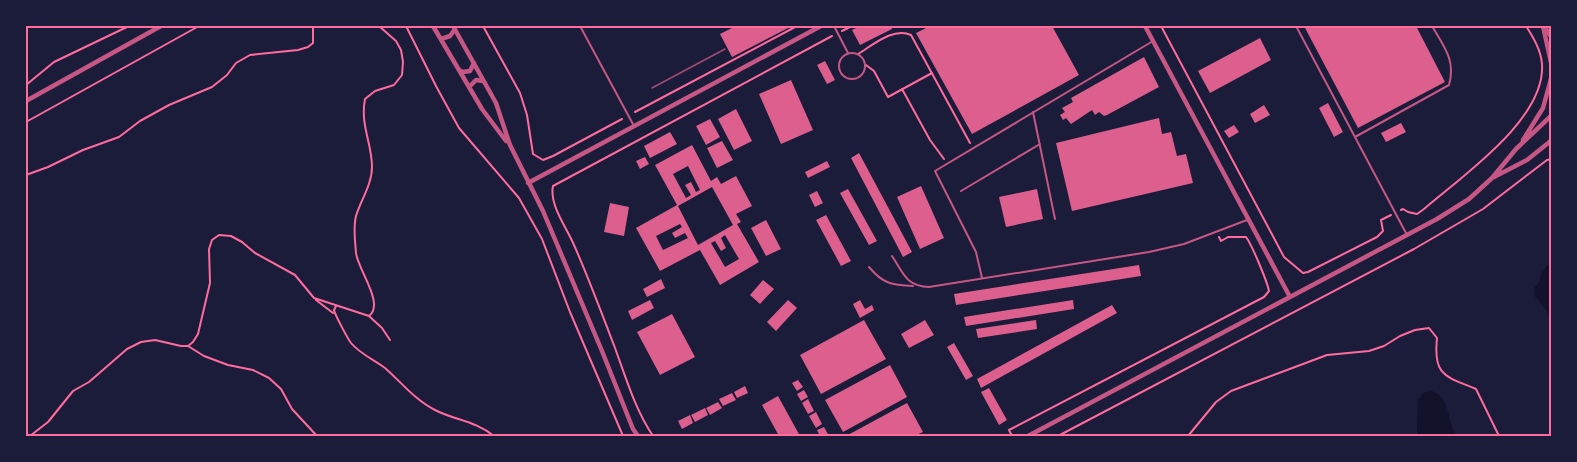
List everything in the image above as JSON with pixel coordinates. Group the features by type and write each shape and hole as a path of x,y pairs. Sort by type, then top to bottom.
{"street":[{"path":"26,101 161,26"},
{"path":"434,26 482,108 510,145"},
{"path":"528,183 821,26"},
{"path":"1145,26 1290,297"},
{"path":"1543,26 1551,38"},
{"path":"1543,26 1551,67"},
{"path":"441,39 450,36 454,27"},
{"path":"454,27 496,103 510,145 543,211 638,436"},
{"path":"458,68 463,72 470,71 474,63"},
{"path":"1028,436 1407,235 1469,199 1492,178 1535,123 1543,108 1551,75"},
{"path":"469,87 476,80 483,81"},
{"path":"1516,149 1551,115"},
{"path":"1492,178 1527,160 1551,140"}],"lane":[{"path":"580,26 634,126"},
{"path":"834,26 848,53"},
{"path":"1296,26 1407,235"},
{"path":"1355,137 1449,85 1453,72 1449,58 1432,26"},
{"path":"982,278 976,252 935,171 1153,41"},
{"path":"848,53 858,54 866,65 864,72 851,79 844,76 839,64 842,57 848,53"},
{"path":"1033,112 1055,219"},
{"path":"961,191 1040,144"},
{"path":"869,267 877,277 891,285 929,287 1149,252 1184,244 1248,219"},
{"path":"892,256 905,277 915,286"}],"path":[{"path":"26,85 54,62 129,26"},
{"path":"26,122 199,26"},
{"path":"26,175 119,137 140,121 169,105 212,87 227,75 236,63 250,55 308,47 313,43 313,26"},
{"path":"369,316 375,309 374,300 356,256 354,232 356,217 372,170 371,150 362,112 364,99 394,85 402,75 403,62 396,41 379,26"},
{"path":"406,26 459,128 519,198 542,239 622,436"},
{"path":"653,436 633,398 574,243 556,206 552,192 553,186 852,26"},
{"path":"1161,26 1284,257 1303,273 1377,237 1383,231 1381,220 1403,208 1417,214 1519,124 1533,102 1540,83 1542,63 1536,44 1526,26"},
{"path":"858,54 896,32 905,32 914,39 973,148"},
{"path":"866,65 874,71 888,97 932,73"},
{"path":"902,89 930,140 947,164"},
{"path":"1058,436 1414,249 1483,209 1551,159"},
{"path":"1012,436 1009,430 1264,297 1269,291 1268,284 1253,247 1246,237 1228,237 1221,241 1218,232"},
{"path":"188,346 198,334 210,283 209,249 212,240 219,235 231,236 255,253 295,275 314,298 335,314 353,345 385,369 421,401 435,411 471,422 494,436"},
{"path":"314,298 369,316 382,328 390,340"},
{"path":"335,314 336,306"},
{"path":"1188,436 1216,402 1231,391 1326,355 1369,351 1415,330 1429,328 1437,338 1436,362 1440,371 1476,389 1499,436"},
{"path":"30,436 48,422 73,391 89,382 127,349 141,342 155,340 188,346 204,356 253,370 269,378 281,389 292,409 317,436"}],"shaded area":[{"path":"1551,262 1551,324 1548,312 1534,295 1534,289 1542,271"},
{"path":"1432,391 1446,404 1453,430 1457,436 1418,436 1418,400 1423,393"}],"building":[{"path":"736,26 792,26 732,57 720,34"},
{"path":"860,26 891,26 892,29 860,45 852,30"},
{"path":"930,26 1052,26 1079,75 972,134 916,33"},
{"path":"1304,26 1416,26 1445,82 1358,128"},
{"path":"1260,38 1271,60 1210,93 1198,71"},
{"path":"1144,57 1159,87 1107,115 1104,116 1099,112 1095,115 1092,110 1071,124 1066,118 1063,120 1060,115 1065,112 1062,108 1073,102 1071,98"},
{"path":"825,61 835,80 827,84 817,65"},
{"path":"791,80 813,130 781,144 759,94"},
{"path":"1328,103 1343,132 1334,137 1319,108"},
{"path":"1264,105 1270,115 1255,123 1250,114"},
{"path":"736,109 752,141 734,150 718,119"},
{"path":"1159,118 1162,134 1171,132 1177,156 1186,154 1193,183 1072,211 1056,143"},
{"path":"710,119 720,137 706,145 696,126"},
{"path":"1401,123 1406,132 1386,142 1381,133"},
{"path":"1234,125 1239,132 1229,138 1224,131"},
{"path":"670,132 677,144 650,158 644,146"},
{"path":"722,141 733,160 717,168 707,148"},
{"path":"692,145 711,181 717,177 721,184 736,176 752,206 736,214 741,222 737,224 759,262 720,285 700,250 660,271 636,228 677,205 655,165","holes":["688,166 700,190 696,192 691,182 685,185 691,195 686,198 673,174","712,187 733,225 698,245 678,206","680,224 682,227 672,233 675,238 685,233 688,238 663,250 656,236","725,235 739,259 725,267 711,243 715,241 721,251 726,248 721,238"]},
{"path":"859,153 912,252 903,257 851,158"},
{"path":"645,157 649,164 640,169 636,161"},
{"path":"827,161 830,167 808,178 805,172"},
{"path":"921,186 944,238 920,249 897,197"},
{"path":"848,189 877,241 869,245 840,193"},
{"path":"1037,189 1043,219 1006,227 999,197"},
{"path":"817,191 823,203 815,207 809,195"},
{"path":"610,203 629,207 624,236 604,232"},
{"path":"826,215 851,261 841,266 816,220"},
{"path":"766,220 781,249 766,256 751,228"},
{"path":"1139,265 1141,276 956,305 954,294"},
{"path":"661,279 665,288 647,297 643,289"},
{"path":"763,280 774,289 760,304 750,295"},
{"path":"650,300 654,308 632,320 628,311"},
{"path":"788,300 797,308 776,331 767,322"},
{"path":"860,300 865,309 872,305 874,310 860,318 853,304"},
{"path":"1073,300 1074,309 966,326 964,317"},
{"path":"1112,305 1117,313 981,388 977,379"},
{"path":"672,314 695,357 660,375 637,332"},
{"path":"864,320 886,359 821,394 800,355"},
{"path":"925,320 934,335 909,348 901,334"},
{"path":"1036,320 1037,329 978,338 976,329"},
{"path":"954,343 973,376 966,380 947,347"},
{"path":"890,365 907,397 843,432 825,400"},
{"path":"798,380 803,387 797,391 792,383"},
{"path":"745,386 748,393 737,398 734,392"},
{"path":"989,388 1007,420 999,425 981,392"},
{"path":"804,390 808,397 801,401 797,394"},
{"path":"732,393 736,400 723,406 719,399"},
{"path":"778,396 800,436 779,436 762,405"},
{"path":"808,399 814,411 808,414 802,403"},
{"path":"718,402 722,408 710,415 706,408"},
{"path":"907,403 923,432 914,436 846,436"},
{"path":"705,408 708,415 695,422 691,415"},
{"path":"816,412 822,424 816,428 809,416"},
{"path":"690,415 693,423 682,429 678,421"},
{"path":"824,427 829,436 820,436 817,430"}],"tram line":[{"path":"652,88 725,49"}]}
